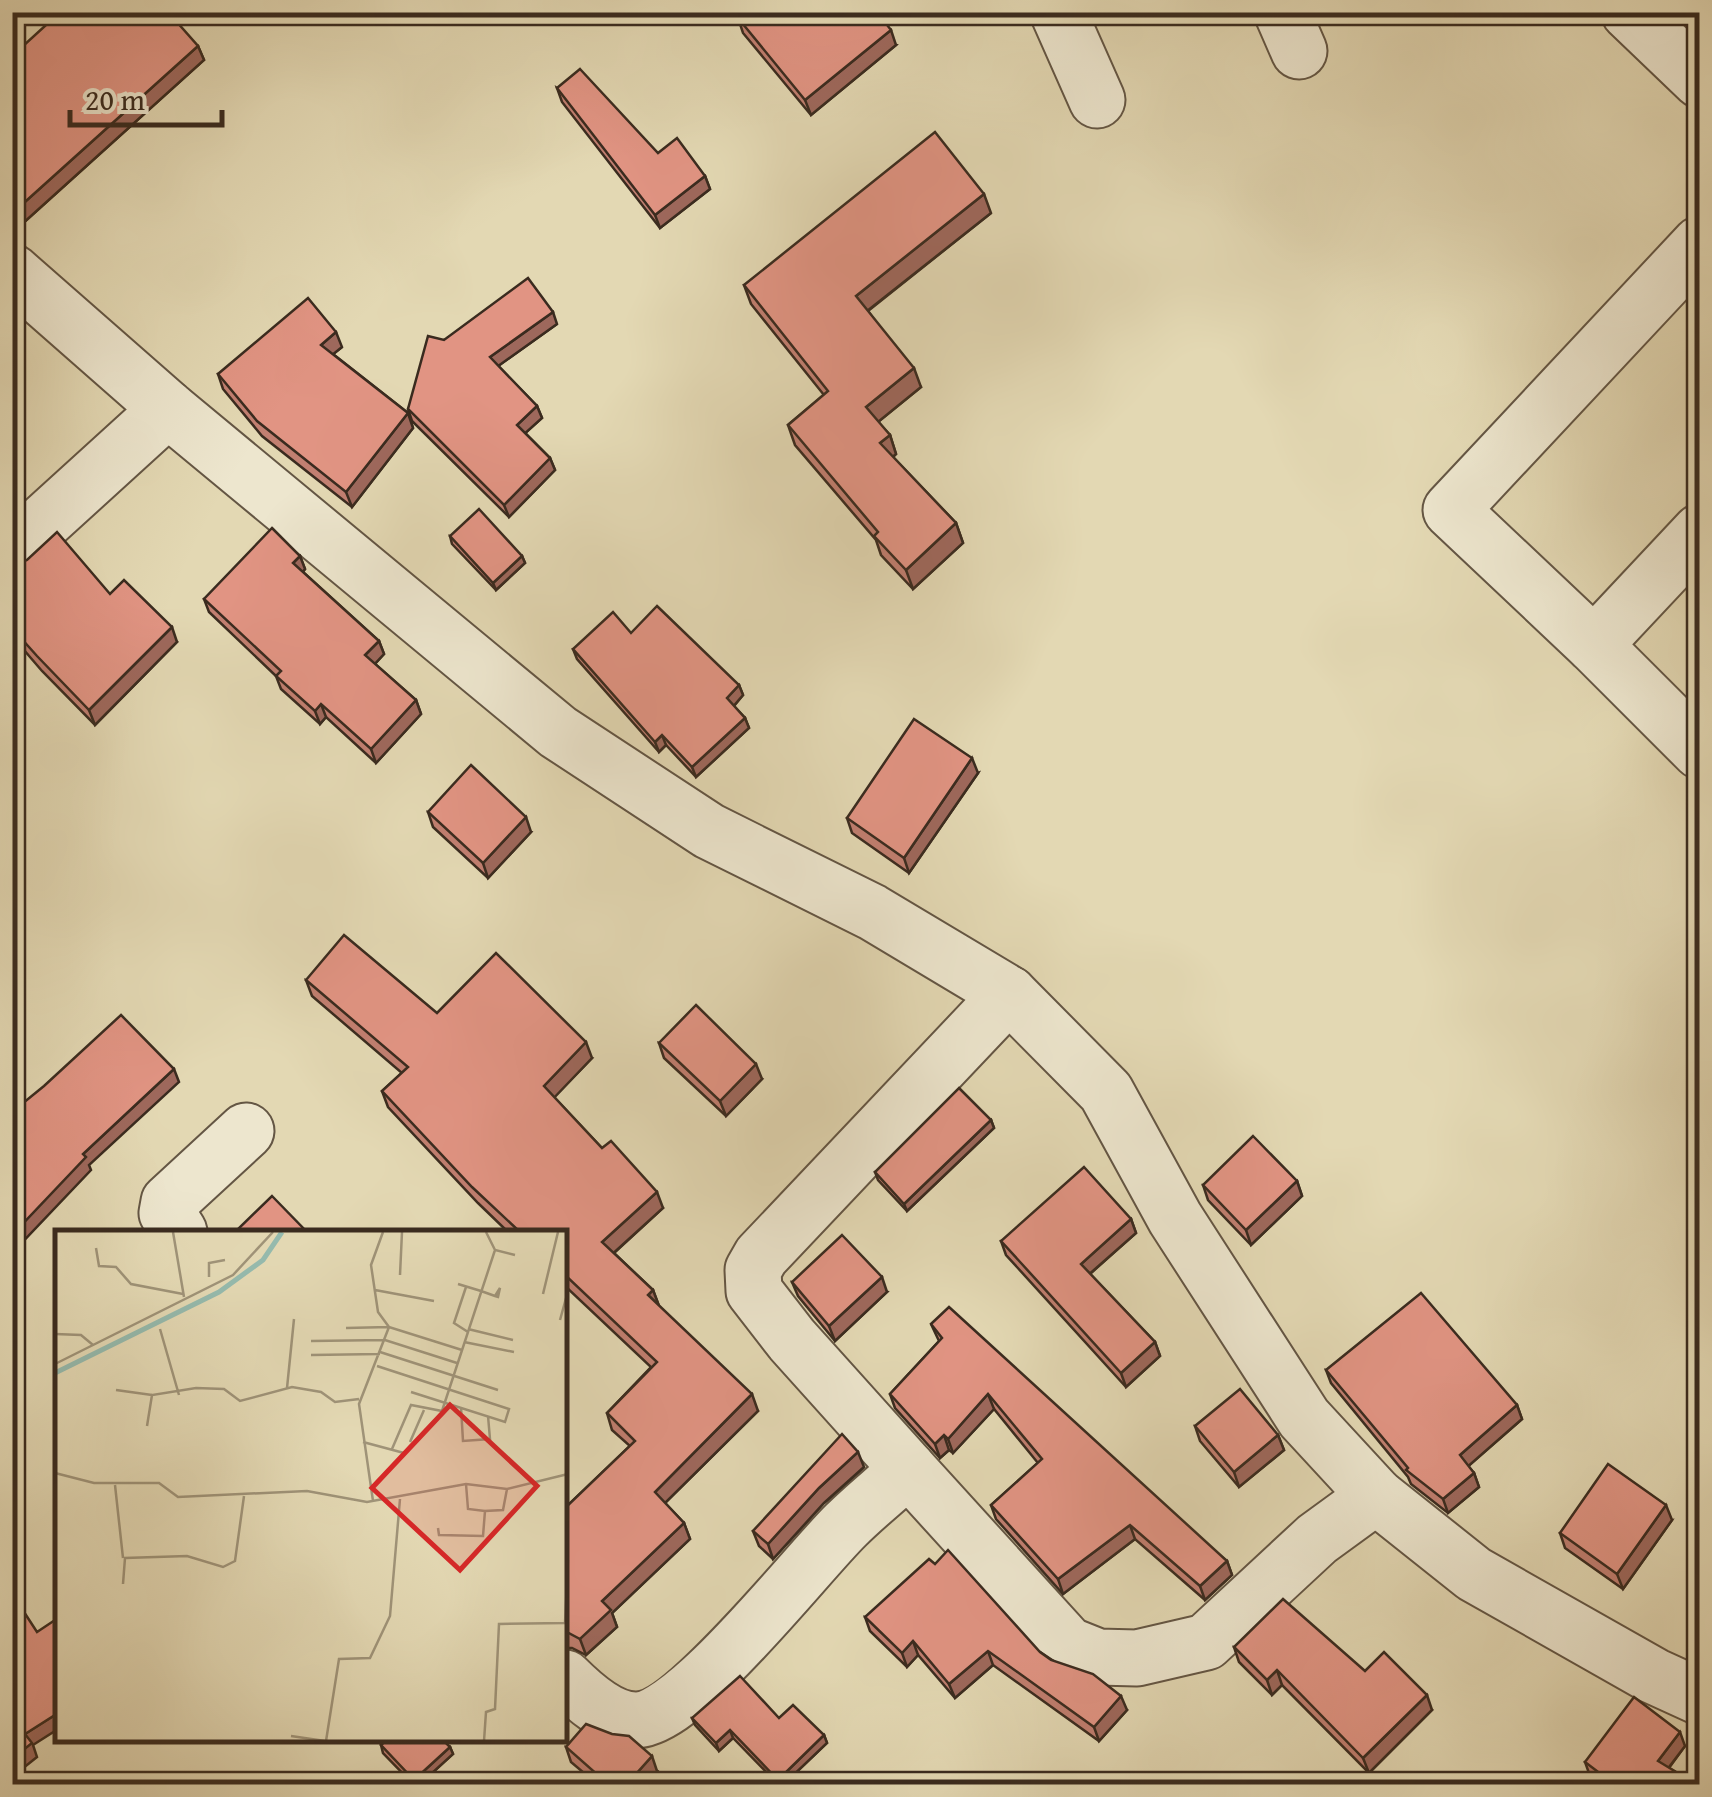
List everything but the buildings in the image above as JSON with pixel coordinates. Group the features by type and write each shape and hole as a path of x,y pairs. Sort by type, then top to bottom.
{"street":[{"path":"1058,12 1097,100"},
{"path":"1629,12 1700,80"},
{"path":"1700,244 1450,510 1700,751"},
{"path":"12,272 168,409 558,732 709,832 872,912 1009,994 1106,1092 1174,1218 1304,1418 1376,1496 1474,1574 1654,1676 1700,1697"},
{"path":"12,551 168,409"},
{"path":"1594,645 1700,532"},
{"path":"1009,994 761,1256 753,1270 754,1291 792,1340 1068,1645 1098,1658 1137,1658 1206,1642 1317,1539 1376,1496"},
{"path":"179,1230 168,1213 169,1202 246,1131"},
{"path":"568,1681 611,1714 637,1720 664,1711 708,1674 846,1525 908,1469"}]}
